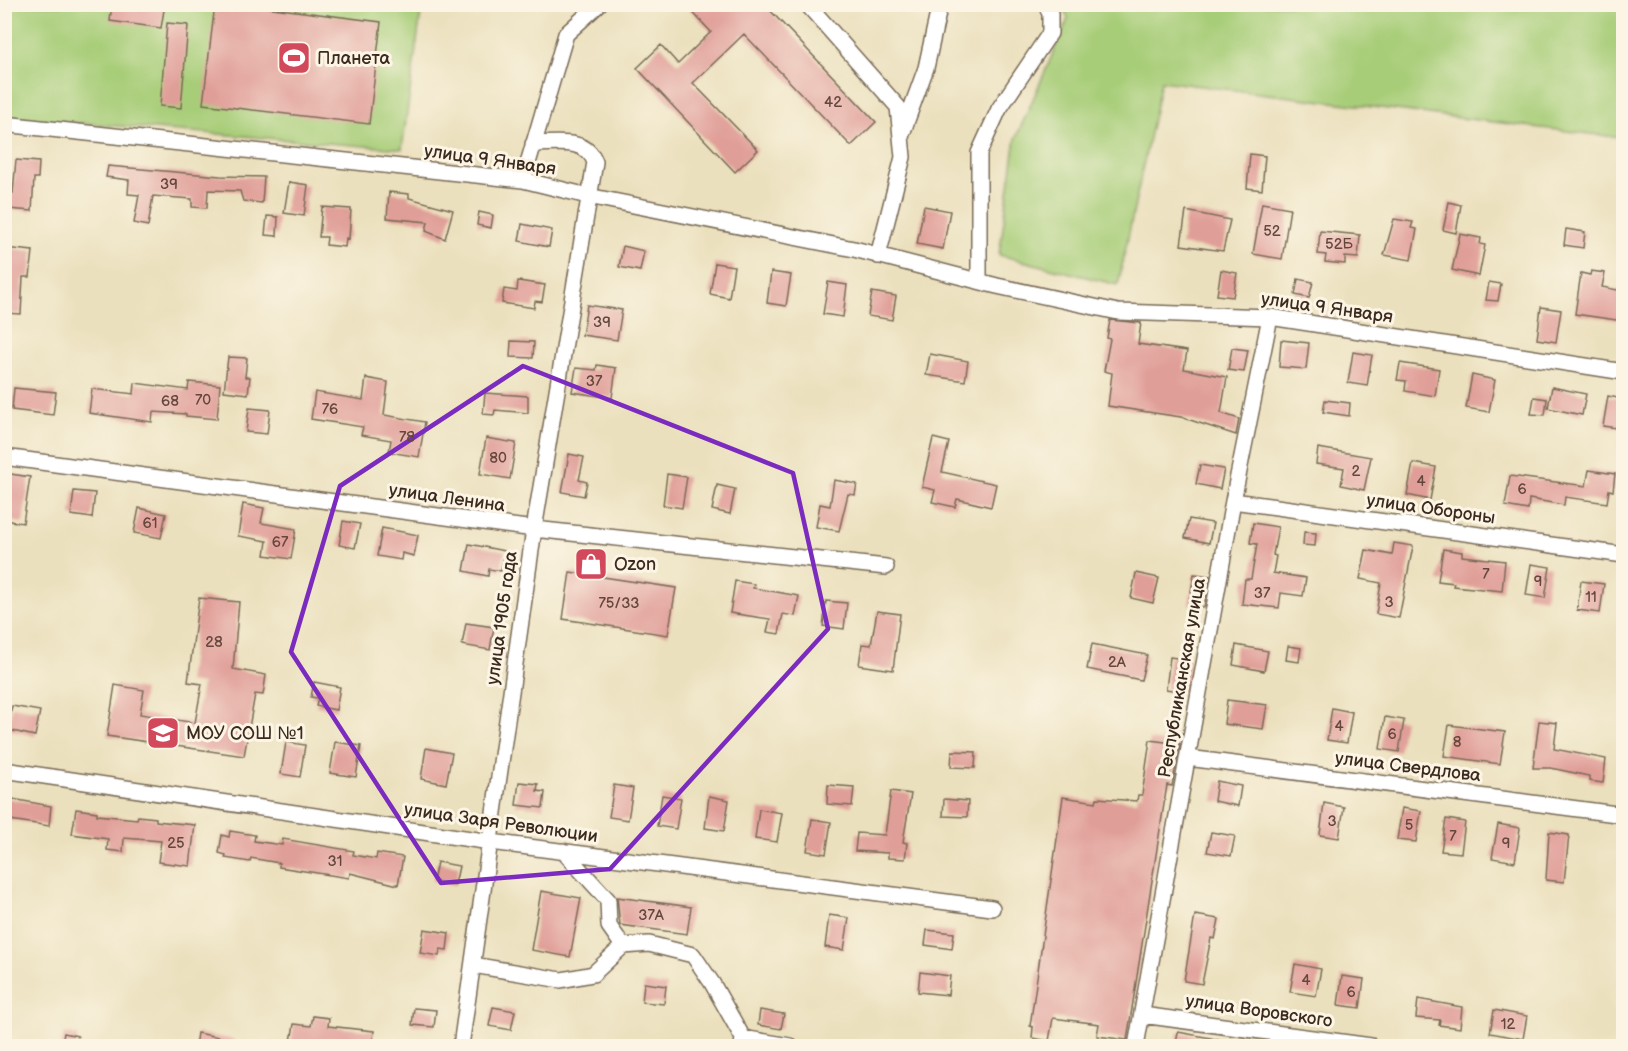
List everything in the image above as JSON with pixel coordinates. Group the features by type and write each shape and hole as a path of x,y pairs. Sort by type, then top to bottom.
{"street":[{"path":"523,180 566,34 598,4"},
{"path":"807,4 898,107 903,157 878,256"},
{"path":"901,137 926,68 940,4"},
{"path":"979,281 979,153 999,109 1050,33 1050,14 1046,4"},
{"name":"улица 9 Января","path":"4,124 523,180 588,196 878,256 997,286 1118,312 1270,317 1623,372"},
{"name":"улица 1905 года","path":"461,1047 534,529 595,162 591,152 582,145 533,144"},
{"name":"Республиканская улица","path":"1136,1047 1233,501 1270,317"},
{"name":"улица Ленина","path":"4,457 534,529 886,567"},
{"name":"улица Обороны","path":"1233,501 1623,555"},
{"name":"улица Свердлова","path":"1188,758 1623,815"},
{"name":"улица Заря Революции","path":"4,770 491,842 992,908"},
{"path":"563,851 608,900 609,926 623,946"},
{"path":"473,965 561,980 593,974 623,946 649,944 693,955 743,1042 790,1047"},
{"name":"улица Воровского","path":"1142,1015 1371,1047"}],"highlighted area":[{"path":"523,366 793,473 828,629 610,869 441,883 291,652 340,486"}],"green space":[{"path":"5,5 422,5 402,149 5,117"},
{"path":"1063,5 1623,5 1623,138 1161,81 1118,285 999,255 1016,138 1068,19"}],"building":[{"path":"112,4 165,4 161,28 110,21"},
{"path":"215,4 241,4 381,22 369,124 203,104"},
{"path":"685,4 764,4 876,122 851,146 744,34 693,83 758,150 735,172 637,68 661,45 678,64 711,32"},
{"path":"167,23 188,25 181,108 160,106"},
{"path":"1250,154 1265,156 1262,190 1247,188"},
{"path":"16,160 39,162 38,178 34,178 32,211 8,209 9,193 13,193"},
{"path":"108,166 220,176 264,177 262,203 243,201 240,191 208,190 207,208 192,207 192,199 153,196 148,226 134,223 139,195 128,194 129,180 106,177"},
{"path":"289,182 308,185 304,216 284,213"},
{"path":"389,192 409,194 409,198 453,210 445,239 426,231 428,222 387,218"},
{"path":"1449,202 1461,205 1456,233 1443,230"},
{"path":"1262,203 1290,208 1282,259 1253,254"},
{"path":"924,206 950,211 943,249 917,244"},
{"path":"322,207 351,209 349,239 346,238 345,247 326,245 327,237 319,237"},
{"path":"1186,211 1230,220 1223,251 1181,245"},
{"path":"479,212 493,215 491,228 477,225"},
{"path":"267,216 278,217 277,236 265,235"},
{"path":"1394,219 1413,222 1411,228 1417,229 1411,260 1384,255"},
{"path":"522,224 552,230 549,247 519,241"},
{"path":"1566,229 1585,232 1583,248 1564,245"},
{"path":"1320,231 1360,235 1358,258 1345,257 1345,264 1325,262 1326,255 1318,254"},
{"path":"1460,234 1481,238 1480,244 1485,245 1479,276 1452,270"},
{"path":"623,246 644,251 640,271 619,267"},
{"path":"4,248 33,251 30,277 23,277 21,314 4,313"},
{"path":"715,263 734,266 729,298 710,294"},
{"path":"1221,270 1237,273 1233,297 1217,295"},
{"path":"1591,271 1605,273 1602,287 1623,291 1623,321 1575,314 1581,273 1590,275"},
{"path":"771,272 791,275 786,306 767,303"},
{"path":"1298,279 1313,282 1309,298 1295,295"},
{"path":"518,281 545,285 542,302 535,301 534,308 502,303 504,289 517,291"},
{"path":"828,282 847,285 843,317 823,314"},
{"path":"1489,282 1501,284 1498,301 1486,300"},
{"path":"872,292 896,296 892,320 868,316"},
{"path":"587,305 622,310 617,340 582,335"},
{"path":"1541,307 1561,310 1556,342 1537,339"},
{"path":"1110,320 1141,323 1138,344 1187,351 1184,369 1227,377 1221,413 1239,419 1236,435 1181,417 1108,406 1112,373 1104,371 1110,339 1107,338"},
{"path":"1281,340 1309,343 1306,369 1279,367"},
{"path":"511,341 534,342 533,358 510,357"},
{"path":"1232,348 1248,350 1244,372 1228,370"},
{"path":"1353,352 1372,355 1367,386 1348,383"},
{"path":"930,354 968,361 965,381 926,375"},
{"path":"228,357 247,358 245,377 250,377 248,394 224,391"},
{"path":"1400,363 1439,369 1435,396 1405,391 1406,381 1397,380"},
{"path":"597,365 616,368 612,398 572,392 576,368 596,370"},
{"path":"1472,375 1495,380 1489,412 1466,408"},
{"path":"366,378 388,382 384,415 425,422 419,457 389,452 391,440 361,435 363,427 311,419 315,392 363,400"},
{"path":"189,382 220,385 217,419 153,412 152,422 89,413 92,389 134,394 135,383 188,390"},
{"path":"1552,387 1586,394 1582,415 1548,408"},
{"path":"14,388 56,392 53,415 12,410"},
{"path":"485,393 528,396 528,413 495,410 494,415 483,414"},
{"path":"1608,396 1623,399 1623,429 1603,426"},
{"path":"1534,397 1547,399 1545,415 1531,414"},
{"path":"1325,400 1350,403 1349,416 1323,412"},
{"path":"249,408 270,410 267,434 246,432"},
{"path":"486,438 516,443 510,479 480,474"},
{"path":"933,438 949,442 942,472 996,484 991,507 957,499 955,507 932,502 935,490 922,487"},
{"path":"1318,448 1371,457 1364,490 1341,485 1344,468 1316,464"},
{"path":"569,454 584,457 579,480 587,482 584,496 562,492"},
{"path":"1413,463 1436,467 1430,500 1407,495"},
{"path":"1200,465 1224,469 1220,489 1196,484"},
{"path":"1589,470 1615,474 1613,491 1609,490 1607,503 1565,497 1564,505 1529,499 1528,510 1505,506 1510,476 1586,486"},
{"path":"4,473 30,477 23,523 4,520"},
{"path":"667,474 687,477 682,508 663,505"},
{"path":"834,480 857,484 855,495 848,494 839,531 816,527 820,504 830,506"},
{"path":"717,485 735,489 730,514 712,510"},
{"path":"74,491 95,493 92,518 71,515"},
{"path":"243,504 264,508 261,523 296,529 291,559 265,555 267,541 238,536"},
{"path":"139,508 166,514 161,538 134,533"},
{"path":"1189,519 1213,523 1209,543 1185,538"},
{"path":"343,521 360,524 355,548 339,545"},
{"path":"1253,523 1278,527 1273,555 1276,556 1273,573 1306,578 1303,596 1281,593 1279,608 1242,604 1245,579 1251,579 1257,544 1250,543"},
{"path":"382,528 418,535 414,556 402,553 401,560 377,556"},
{"path":"1304,532 1316,533 1315,546 1303,545"},
{"path":"1394,543 1413,546 1399,618 1376,614 1381,583 1360,579 1366,550 1392,555"},
{"path":"469,544 505,551 501,571 489,569 488,576 464,571"},
{"path":"1443,549 1462,552 1462,556 1505,561 1502,591 1453,586 1454,583 1438,581"},
{"path":"1531,564 1550,567 1545,598 1526,595"},
{"path":"570,572 676,588 668,635 563,619"},
{"path":"1136,573 1159,578 1153,603 1131,598"},
{"path":"1194,574 1210,576 1204,607 1189,605"},
{"path":"735,581 754,584 753,588 799,596 795,616 783,614 779,634 767,632 770,619 730,613"},
{"path":"1581,581 1604,584 1600,613 1577,610"},
{"path":"199,598 239,602 233,669 266,675 263,695 255,694 244,756 107,736 115,685 144,690 140,714 195,723 202,684 188,682"},
{"path":"826,601 847,603 844,629 823,626"},
{"path":"877,611 900,614 893,670 859,665 862,644 871,645"},
{"path":"466,623 494,627 490,650 462,645"},
{"path":"1092,644 1147,655 1141,680 1087,669"},
{"path":"1236,645 1268,651 1264,671 1233,665"},
{"path":"1288,646 1301,648 1299,662 1286,660"},
{"path":"1170,657 1190,660 1185,692 1166,689"},
{"path":"314,682 340,687 336,710 316,706 318,698 311,697"},
{"path":"1227,700 1267,705 1263,729 1224,724"},
{"path":"12,706 40,711 35,736 8,730"},
{"path":"1332,708 1352,712 1347,743 1327,740"},
{"path":"1385,717 1404,720 1399,752 1380,749"},
{"path":"1539,721 1557,723 1554,749 1606,759 1603,783 1589,781 1589,776 1551,768 1533,768"},
{"path":"1449,725 1505,732 1500,764 1444,756"},
{"path":"1150,740 1180,744 1172,786 1167,785 1127,1040 1097,1036 1099,1024 1053,1018 1049,1041 1032,1038 1033,1027 1030,1026 1063,797 1096,802 1097,798 1137,801 1138,795 1142,795"},
{"path":"286,742 305,745 300,777 281,774"},
{"path":"335,742 361,746 356,777 330,773"},
{"path":"426,748 452,753 446,784 421,779"},
{"path":"952,751 976,752 975,768 951,767"},
{"path":"1217,781 1241,786 1238,806 1214,801"},
{"path":"519,782 538,784 537,791 545,792 543,808 516,805"},
{"path":"614,785 633,788 628,820 609,817"},
{"path":"828,785 854,787 852,806 827,804"},
{"path":"891,791 911,794 903,842 907,843 905,859 888,858 888,853 855,851 857,833 885,835"},
{"path":"662,795 681,798 676,829 657,826"},
{"path":"709,796 729,800 724,831 705,828"},
{"path":"7,798 51,806 49,826 4,819"},
{"path":"944,799 968,801 967,817 943,816"},
{"path":"1324,803 1344,807 1339,838 1320,835"},
{"path":"1402,808 1421,811 1416,842 1397,840"},
{"path":"76,809 97,812 97,815 137,819 138,816 156,818 156,821 195,825 190,866 158,862 161,841 124,838 123,852 107,850 108,839 72,834"},
{"path":"759,809 782,813 777,842 755,839"},
{"path":"812,819 831,822 826,854 807,851"},
{"path":"1446,819 1465,822 1461,853 1441,851"},
{"path":"1498,824 1520,828 1515,862 1492,858"},
{"path":"230,831 255,835 254,841 282,845 283,839 354,851 353,855 376,859 377,853 403,857 398,885 350,873 349,878 279,867 279,863 251,858 250,862 225,858 226,855 219,853 222,835 229,837"},
{"path":"1211,832 1235,836 1231,856 1207,852"},
{"path":"1549,832 1569,835 1564,882 1546,880"},
{"path":"437,862 459,866 455,885 433,881"},
{"path":"541,891 581,898 570,957 531,950"},
{"path":"617,897 691,907 687,934 620,925"},
{"path":"829,915 849,918 844,950 825,947"},
{"path":"1195,915 1219,919 1215,939 1211,938 1202,984 1184,981"},
{"path":"424,929 449,933 447,950 440,949 439,956 420,953"},
{"path":"927,930 954,933 952,949 925,945"},
{"path":"1295,964 1321,969 1316,996 1290,992"},
{"path":"920,972 950,976 948,995 918,992"},
{"path":"1342,976 1364,979 1360,1008 1338,1005"},
{"path":"644,983 666,986 664,1004 642,1002"},
{"path":"1418,999 1462,1007 1460,1028 1439,1025 1440,1020 1416,1018"},
{"path":"493,1007 515,1011 511,1030 489,1026"},
{"path":"414,1008 436,1010 434,1027 412,1025"},
{"path":"760,1010 784,1014 781,1029 758,1025"},
{"path":"1494,1010 1527,1016 1523,1039 1490,1033"},
{"path":"313,1016 329,1018 328,1026 374,1031 372,1047 290,1047 294,1024 311,1026"},
{"path":"1178,1032 1222,1040 1221,1047 1175,1047"},
{"path":"64,1033 78,1036 75,1047 61,1047"},
{"path":"197,1033 235,1040 234,1047 195,1047"}],"place":[{"name":"Планета","path":"294,58"},
{"name":"Ozon","path":"591,564"},
{"name":"МОУ СОШ №1","path":"163,733"}]}
